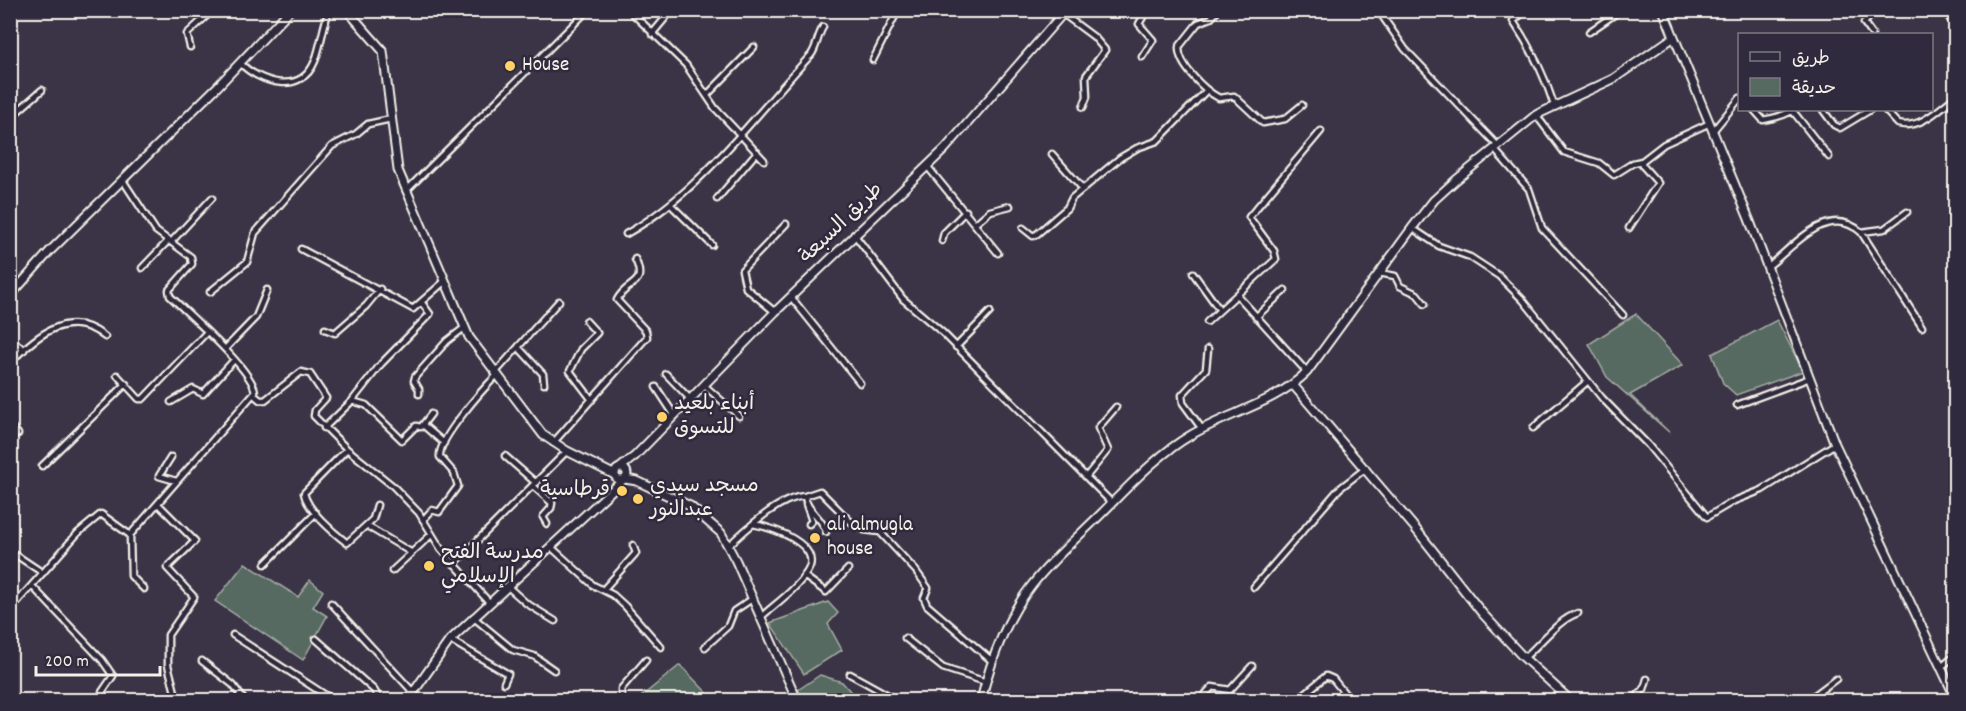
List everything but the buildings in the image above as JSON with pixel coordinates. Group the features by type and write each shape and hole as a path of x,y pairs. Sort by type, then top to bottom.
{"street":[{"path":"190,47 187,34 213,10"},
{"path":"10,296 50,251 240,63 290,10"},
{"path":"240,63 251,74 273,83 287,84 301,78 315,62 329,10"},
{"path":"347,10 383,51 399,170 464,328 496,374 536,426 553,444 602,466 624,473 704,516 721,533 729,545 797,700"},
{"path":"406,191 588,10"},
{"path":"629,10 686,64 738,134 764,160"},
{"path":"652,34 672,10"},
{"path":"873,60 898,10"},
{"path":"1142,57 1153,40 1139,24 1147,10"},
{"path":"1218,10 1211,18 1198,23 1179,49 1187,66 1207,90 1219,98 1234,96 1263,123 1285,119 1302,105"},
{"path":"1378,10 1392,34 1495,147 1529,189 1542,228 1623,315"},
{"path":"1527,10 1513,21 1531,46 1535,62 1546,80 1554,105"},
{"path":"1589,32 1621,10"},
{"path":"1663,10 1712,127 1835,444 1956,699"},
{"path":"1871,33 1864,23 1876,10"},
{"path":"1943,10 1956,26"},
{"path":"1065,12 1094,37 1105,50 1086,76 1087,97 1083,107"},
{"name":"طريق السبعة","path":"408,700 450,640 611,490 635,456 705,387 790,297 927,166 1065,12"},
{"path":"626,234 671,205 719,158 738,134 811,55 823,27"},
{"path":"981,700 992,661 1004,634 1031,587 1112,503 1164,454 1202,429 1294,386 1307,372 1434,200 1495,147 1536,115 1613,79 1674,37"},
{"path":"707,95 754,47"},
{"path":"10,118 42,90"},
{"path":"1023,228 1036,236 1067,207 1072,198 1125,155 1157,141 1207,90"},
{"path":"1886,111 1898,124 1908,125 1925,119 1956,96"},
{"path":"1536,115 1564,152 1599,163 1614,175 1633,163 1642,161 1665,144 1712,127 1738,100"},
{"path":"1755,111 1763,120 1774,116 1785,116 1792,111"},
{"path":"1794,111 1829,157"},
{"path":"1824,111 1834,125 1840,128 1868,111"},
{"path":"210,292 247,262 255,233 332,146 356,134 368,124 391,119"},
{"path":"1207,322 1276,259 1274,251 1249,218 1321,131"},
{"path":"717,199 757,152"},
{"path":"1052,154 1083,189"},
{"path":"1629,228 1659,183 1642,165 1642,161"},
{"path":"927,166 976,223 998,253"},
{"path":"122,179 149,222 188,253 192,261 168,293 225,350 254,385 254,395 130,535 131,576 144,589"},
{"path":"142,268 212,198"},
{"path":"671,205 712,245"},
{"path":"976,223 990,211 1010,206"},
{"path":"942,241 944,233 966,212"},
{"path":"1861,232 1884,229 1907,212"},
{"path":"1767,267 1816,228 1826,223 1852,224 1861,232 1922,327"},
{"path":"775,312 746,288 742,270 786,224"},
{"path":"1412,228 1439,246 1476,261 1499,276 1523,300 1588,381 1648,445 1707,518 1734,501 1762,490 1835,444"},
{"path":"854,234 903,299 956,347 1112,503"},
{"path":"301,249 342,273 380,289 413,309 445,281"},
{"path":"553,444 647,335 618,300 639,278 640,272 635,259"},
{"path":"1193,273 1219,309"},
{"path":"1379,273 1395,276 1400,286 1417,294 1425,304"},
{"path":"325,329 335,333 366,306 380,289"},
{"path":"225,350 256,317 267,290"},
{"path":"1256,317 1285,290"},
{"path":"1238,296 1307,372"},
{"path":"790,297 860,383"},
{"path":"423,520 432,510 439,512 458,486 454,473 440,457 444,443 470,405 559,301"},
{"path":"324,428 351,401 381,364 430,314 422,303"},
{"path":"956,347 990,312"},
{"path":"586,321 597,333 581,349 570,371 592,400"},
{"path":"10,363 48,330 73,323 85,324 105,336"},
{"path":"419,394 415,377 447,340 464,328"},
{"path":"117,375 139,399 143,399 207,332"},
{"path":"10,338 24,350"},
{"path":"518,347 543,374 544,384"},
{"path":"1202,429 1183,403 1182,395 1185,389 1206,369 1208,350"},
{"path":"171,402 193,389 204,394 234,360"},
{"path":"254,395 260,400 265,400 301,372 307,372 326,398 313,413 324,428 393,486 423,520 454,564 489,602"},
{"path":"666,374 691,400"},
{"path":"1737,405 1810,378"},
{"path":"1533,428 1588,381"},
{"path":"42,465 126,384"},
{"path":"1294,386 1366,468 1482,613 1524,658 1570,700"},
{"path":"656,387 675,416"},
{"path":"705,387 739,416"},
{"path":"351,401 366,405 400,440 404,440 417,426 420,428 431,414"},
{"path":"1086,477 1108,450 1098,428 1116,407"},
{"path":"10,425 18,434"},
{"path":"423,425 444,443"},
{"path":"347,449 304,493 316,513 348,543 373,519 377,505"},
{"path":"454,564 567,451"},
{"path":"505,456 552,503 551,508 543,517 547,524"},
{"path":"171,457 159,476 176,481"},
{"path":"602,466 615,476"},
{"path":"1254,587 1333,496 1366,468"},
{"path":"615,476 624,473"},
{"path":"611,490 615,476"},
{"path":"729,545 780,505 820,491 850,522 864,530 880,532 916,571 928,588 924,598 927,605 992,661"},
{"path":"805,496 812,521 809,524"},
{"path":"158,504 195,541 167,568 194,597 168,634 168,665 177,700"},
{"path":"806,504 824,524 826,532"},
{"path":"265,564 316,513"},
{"path":"10,610 98,515 103,515 130,535"},
{"path":"753,524 776,530 803,547 811,559 810,567 804,576 760,618"},
{"path":"367,526 412,553"},
{"path":"392,572 432,534"},
{"path":"603,590 636,553 633,545"},
{"path":"551,547 593,585 613,595 636,616 661,647"},
{"path":"10,551 43,573"},
{"path":"804,576 826,592 848,569"},
{"path":"32,585 102,660 113,676 102,692 106,700"},
{"path":"507,586 526,603 555,621"},
{"path":"705,647 728,626 734,611 752,599"},
{"path":"331,603 413,692"},
{"path":"1524,658 1550,636 1562,621 1578,613"},
{"path":"473,617 513,650 539,658 554,670"},
{"path":"233,635 333,700"},
{"path":"905,638 943,668 986,682"},
{"path":"316,639 374,690 380,700"},
{"path":"450,640 508,674 504,683"},
{"path":"1941,668 1956,655"},
{"path":"624,700 621,689 646,660"},
{"path":"202,661 233,685 244,700"},
{"path":"1200,700 1212,687 1230,690 1252,666"},
{"path":"850,674 897,700"},
{"path":"1297,700 1326,676 1333,679 1350,700"},
{"path":"1634,700 1644,688 1647,679"},
{"path":"1808,700 1836,679"}],"green space":[{"path":"1636,314 1683,365 1630,395 1670,433 1607,377 1589,344"},
{"path":"1777,320 1803,371 1736,395 1723,383 1712,354"},
{"path":"245,563 298,597 310,580 323,591 313,607 327,616 303,660 215,601"},
{"path":"828,602 838,613 828,624 842,650 804,674 770,623"},
{"path":"680,665 714,700 646,700 642,696"},
{"path":"820,675 842,682 858,700 803,700 798,690"}],"place":[{"name":"House","path":"510,66"},
{"name":"أبناء بلعيد للتسوق","path":"662,417"},
{"name":"قرطاسية","path":"622,491"},
{"name":"مسجد سيدي عبدالنور","path":"638,499"},
{"name":"ali almugla house","path":"815,538"},
{"name":"مدرسة الفتح الإسلامي","path":"429,566"}]}
